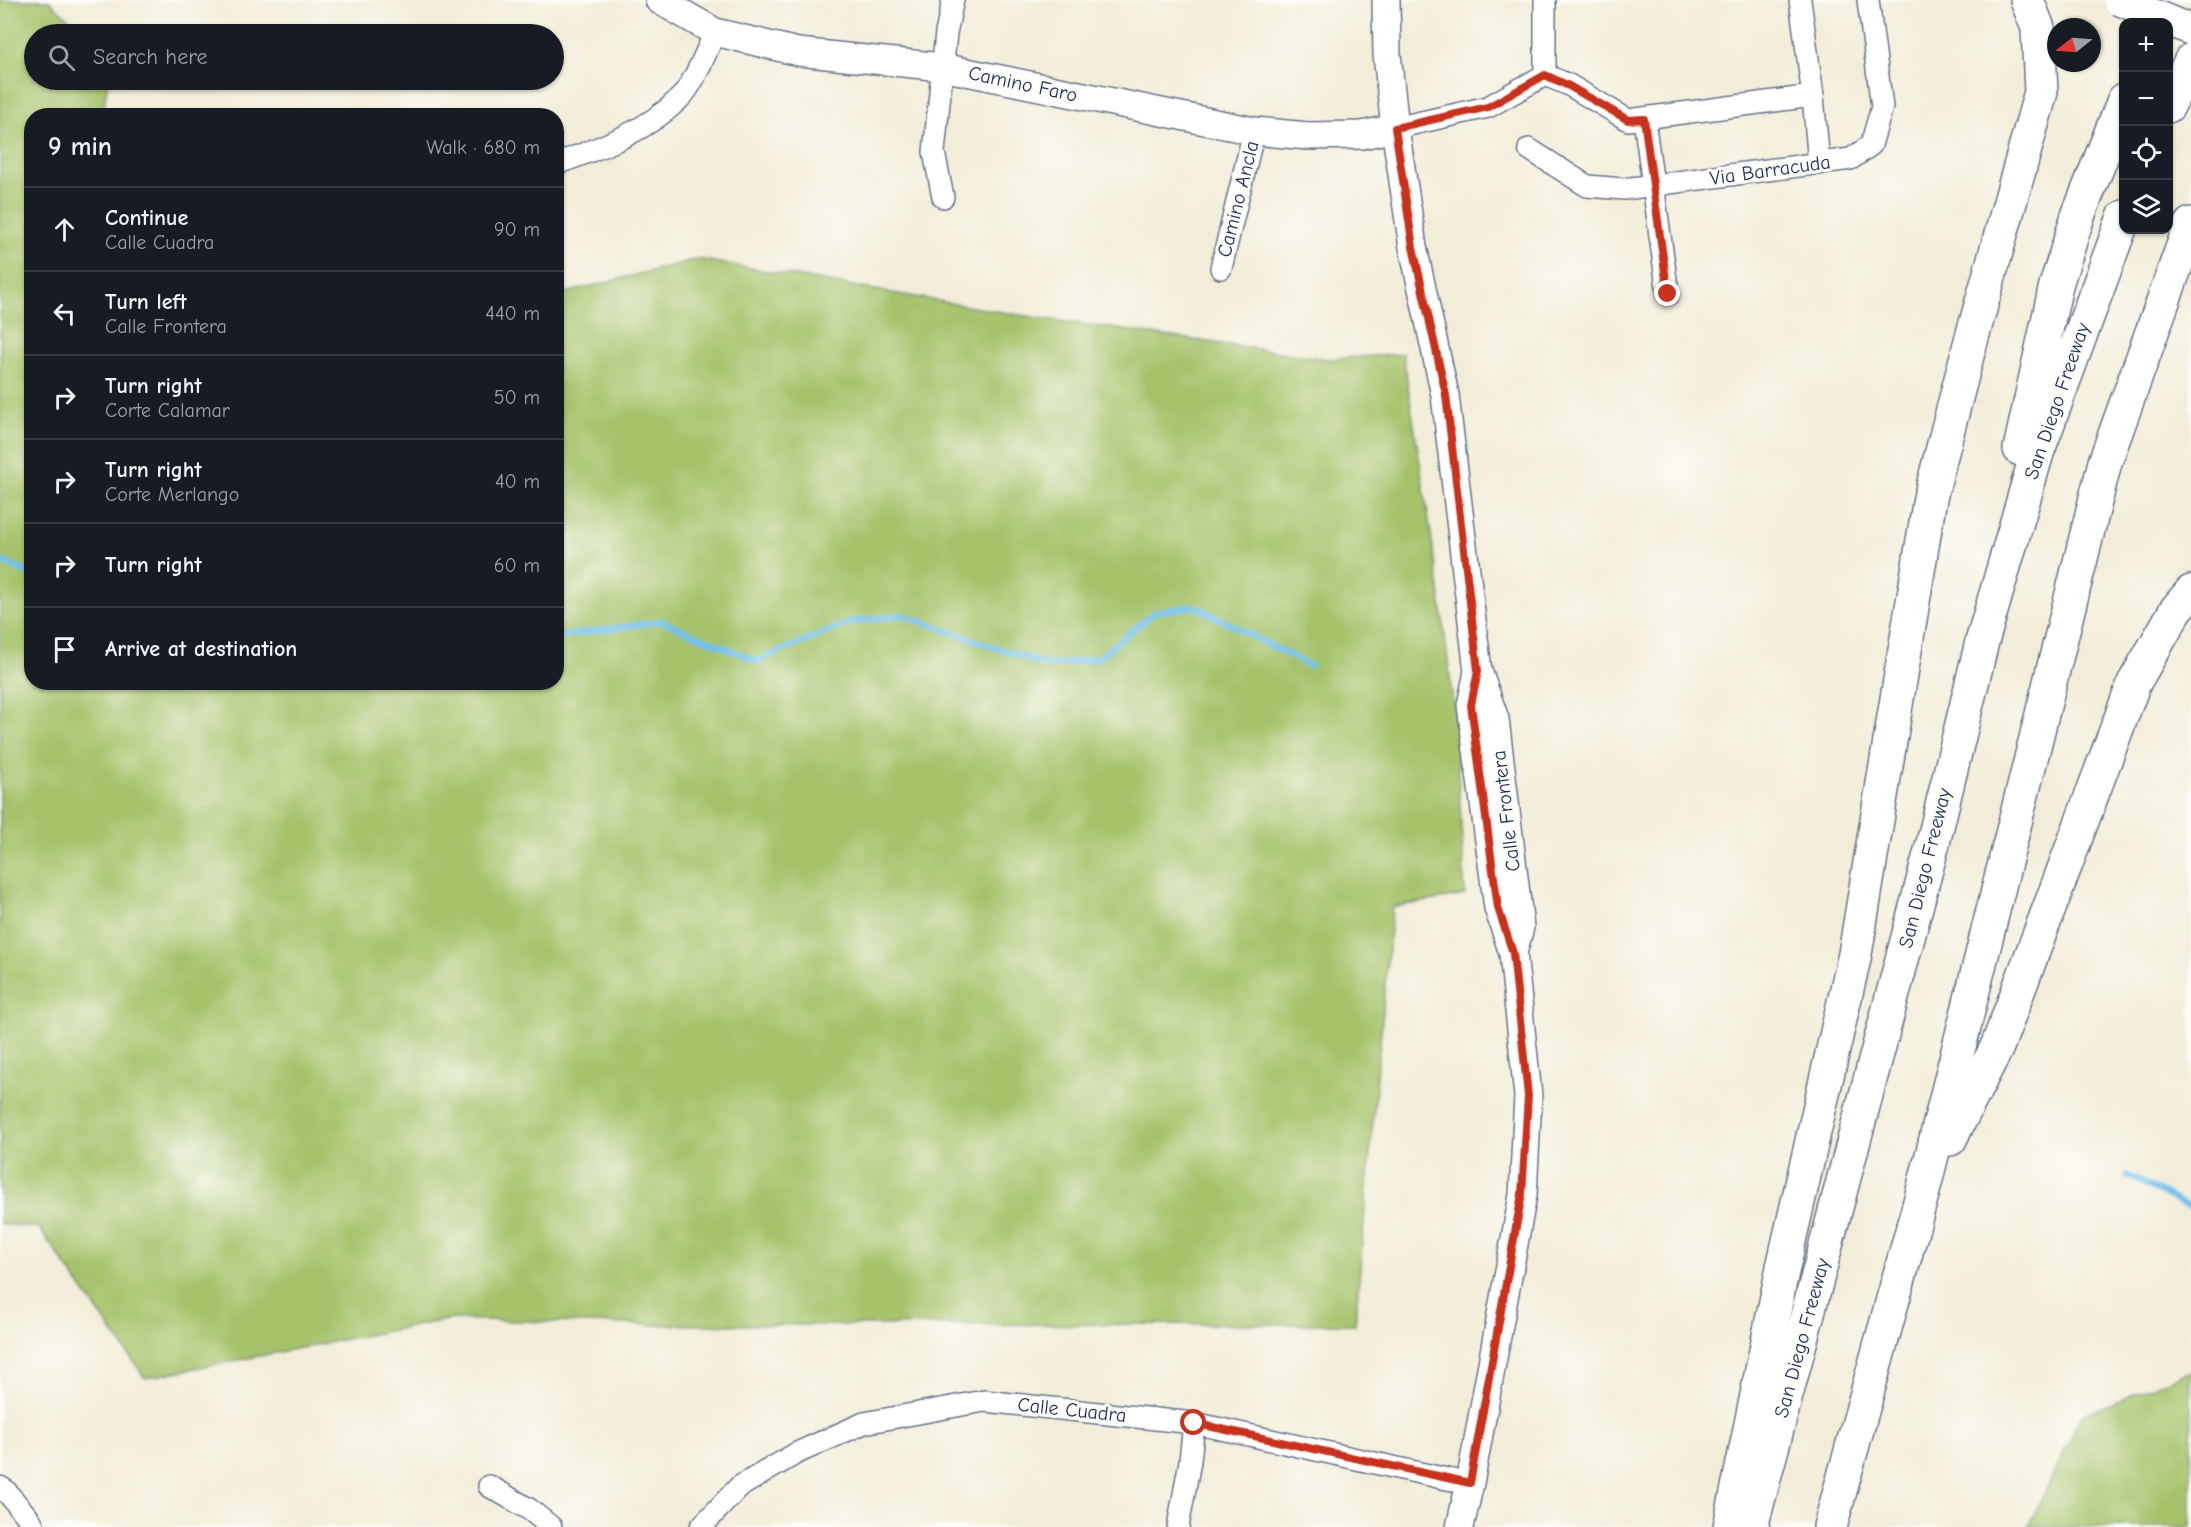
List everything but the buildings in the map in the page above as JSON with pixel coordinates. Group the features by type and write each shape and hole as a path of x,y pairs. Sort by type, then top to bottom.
{"highway":[{"path":"1730,1527 1783,1267 1855,954 1930,498 1969,348 2041,92 2038,28 2026,0"},
{"path":"2157,18 2165,0"},
{"path":"2173,98 2191,60"},
{"path":"1982,642 2001,535 2056,285 2078,216 2119,113"},
{"path":"1830,1527 1923,1191 2105,462 2191,224"},
{"name":"San Diego Freeway","path":"1751,1527 1932,847 1982,642 2037,453 2119,231"},
{"path":"1923,1191 1996,1047 2134,683 2176,610 2191,591"}],"main road":[{"path":"2119,0 2191,30"}],"street":[{"name":"Camino Faro","path":"659,0 715,32 798,52 942,67 1254,131 1308,136 1362,135 1395,128"},
{"path":"943,197 934,152 942,67 953,0"},
{"name":"Calle Frontera","path":"1386,0 1387,54 1395,128 1413,247 1446,395 1478,671 1495,719 1520,927 1513,953 1528,1096 1522,1194 1460,1527"},
{"path":"1545,0 1545,75"},
{"path":"1800,0 1813,96 1819,164"},
{"name":"Via Barracuda","path":"1529,149 1587,186 1624,189 1851,159 1870,145 1882,107 1868,0"},
{"path":"564,161 610,144 654,119 681,97 715,32"},
{"path":"1395,128 1488,107 1545,75"},
{"path":"1545,75 1628,120 1813,96"},
{"path":"1644,119 1668,294"},
{"name":"Camino Ancla","path":"1221,268 1254,131"},
{"name":"Calle Cuadra","path":"701,1527 739,1487 797,1453 864,1423 984,1401 1194,1423 1470,1483"},
{"path":"1178,1527 1190,1461 1194,1423"},
{"path":"489,1486 529,1509 551,1527"},
{"path":"0,1487 12,1498 34,1527"}],"green space":[{"path":"0,0 48,0 75,24 24,24 24,90 107,90 104,108 24,108 24,690 564,690 564,293 697,259 1019,315 1328,359 1403,354 1438,580 1455,718 1465,895 1392,907 1355,1324 659,1325 451,1319 145,1378 39,1228 0,1224"},
{"path":"2191,1371 2191,1527 2028,1527 2082,1415"}],"waterway":[{"path":"0,560 24,571"},
{"path":"564,636 662,621 757,661 851,622 902,615 1049,666 1098,658 1155,612 1195,606 1310,666"},
{"path":"2127,1175 2191,1208"}],"route":[{"path":"1194,1423 1470,1483 1522,1194 1528,1096 1513,953 1498,908 1471,705 1478,671 1446,395 1413,247 1395,128 1488,107 1545,75 1628,120 1644,119 1668,294"}]}
